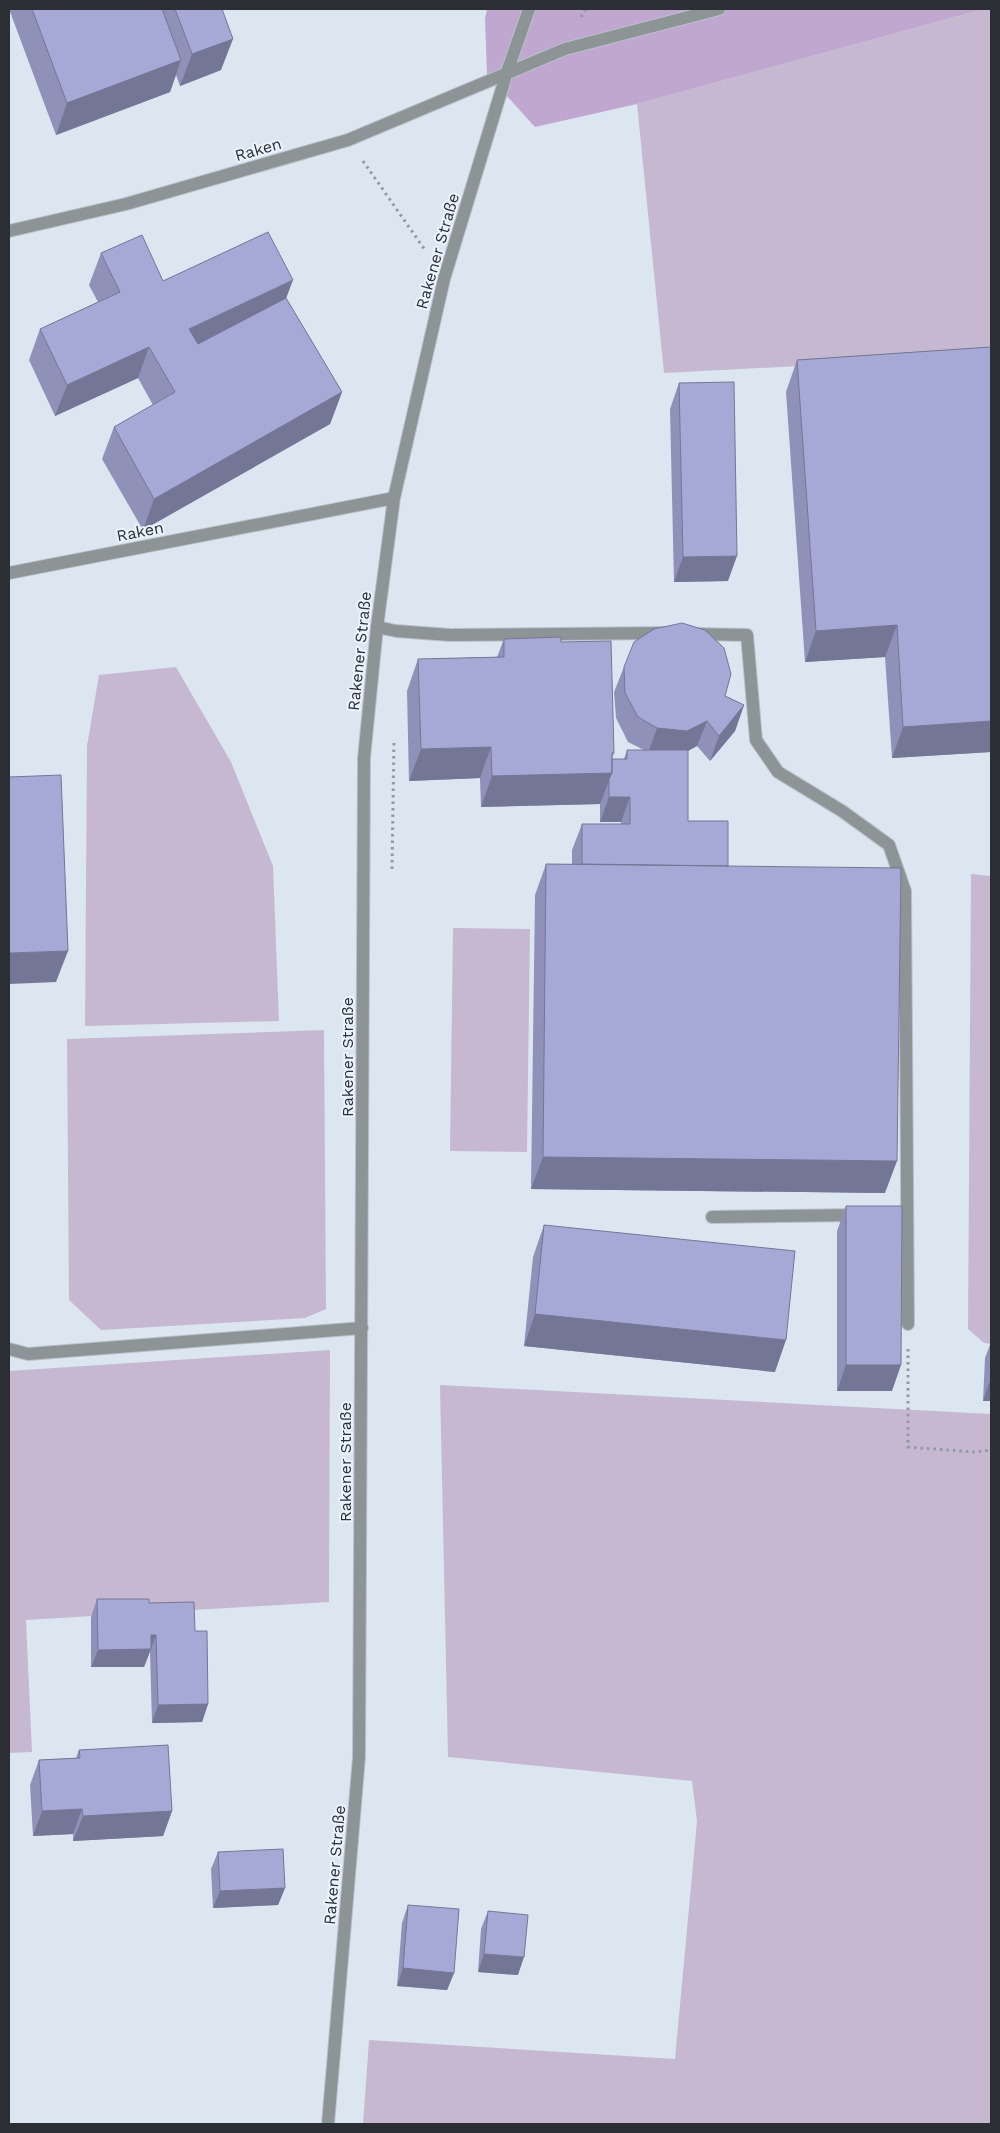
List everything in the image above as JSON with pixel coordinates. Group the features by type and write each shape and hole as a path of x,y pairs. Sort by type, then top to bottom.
{"street":[{"name":"Rakener Straße","path":"328,2124 359,1757 364,758 377,627 394,498 444,279 507,72 529,9"},
{"name":"Raken","path":"9,231 126,204 348,140 565,49 719,9"},
{"name":"Raken","path":"9,573 394,498"},
{"path":"377,627 396,631 450,635 748,635 756,740 778,772 842,811 889,845 904,891 902,1215 908,1324"},
{"path":"712,1217 868,1215"},
{"path":"9,1349 28,1354 362,1328"}],"path":[{"path":"348,140 444,279"},
{"path":"908,1324 908,1447 974,1452 991,1450"}],"shaded area":[{"path":"487,9 984,9 637,104 535,127 487,74 485,19"},
{"path":"984,9 991,9 991,356 664,373 637,104"},
{"path":"176,667 231,762 273,866 279,1021 85,1026 87,746 99,675"},
{"path":"971,874 991,876 991,1344 984,1343 968,1329"},
{"path":"453,928 530,929 527,1152 450,1151"},
{"path":"324,1030 326,1309 305,1318 101,1330 69,1300 67,1039"},
{"path":"330,1350 329,1602 26,1620 32,1752 9,1753 9,1371"},
{"path":"440,1385 991,1414 991,2124 363,2124 369,2040 675,2059 697,1821 692,1781 448,1757"}],"building":[{"path":"32,9 162,9 181,60 67,103"},
{"path":"175,9 222,9 233,39 192,54"},
{"path":"268,232 293,280 189,329 198,344 286,298 342,392 154,499 114,427 175,392 149,347 67,385 40,329 120,292 101,253 142,235 163,281"},
{"path":"991,347 991,721 903,727 897,625 816,631 797,360"},
{"path":"734,382 737,556 683,557 679,383"},
{"path":"682,623 705,630 724,648 731,674 725,696 744,705 719,736 707,721 687,731 657,728 638,717 625,693 624,667 634,642 654,629"},
{"path":"561,637 561,642 611,641 614,753 612,753 612,773 492,776 491,747 421,749 418,659 504,657 504,639"},
{"path":"627,750 688,750 688,821 728,821 728,866 582,864 582,824 630,824 630,797 609,797 612,759 627,759"},
{"path":"61,775 68,951 9,953 9,777"},
{"path":"546,864 901,868 897,1161 543,1157"},
{"path":"846,1206 902,1206 901,1365 846,1365"},
{"path":"544,1225 795,1251 786,1340 535,1314"},
{"path":"97,1599 149,1599 149,1603 194,1602 195,1631 207,1631 208,1704 158,1705 156,1635 151,1635 151,1649 98,1650"},
{"path":"168,1745 172,1811 83,1816 82,1809 42,1811 39,1760 80,1758 79,1750"},
{"path":"283,1849 285,1888 220,1891 218,1852"},
{"path":"408,1905 459,1909 454,1973 403,1968"},
{"path":"488,1911 528,1915 524,1957 484,1954"}]}
